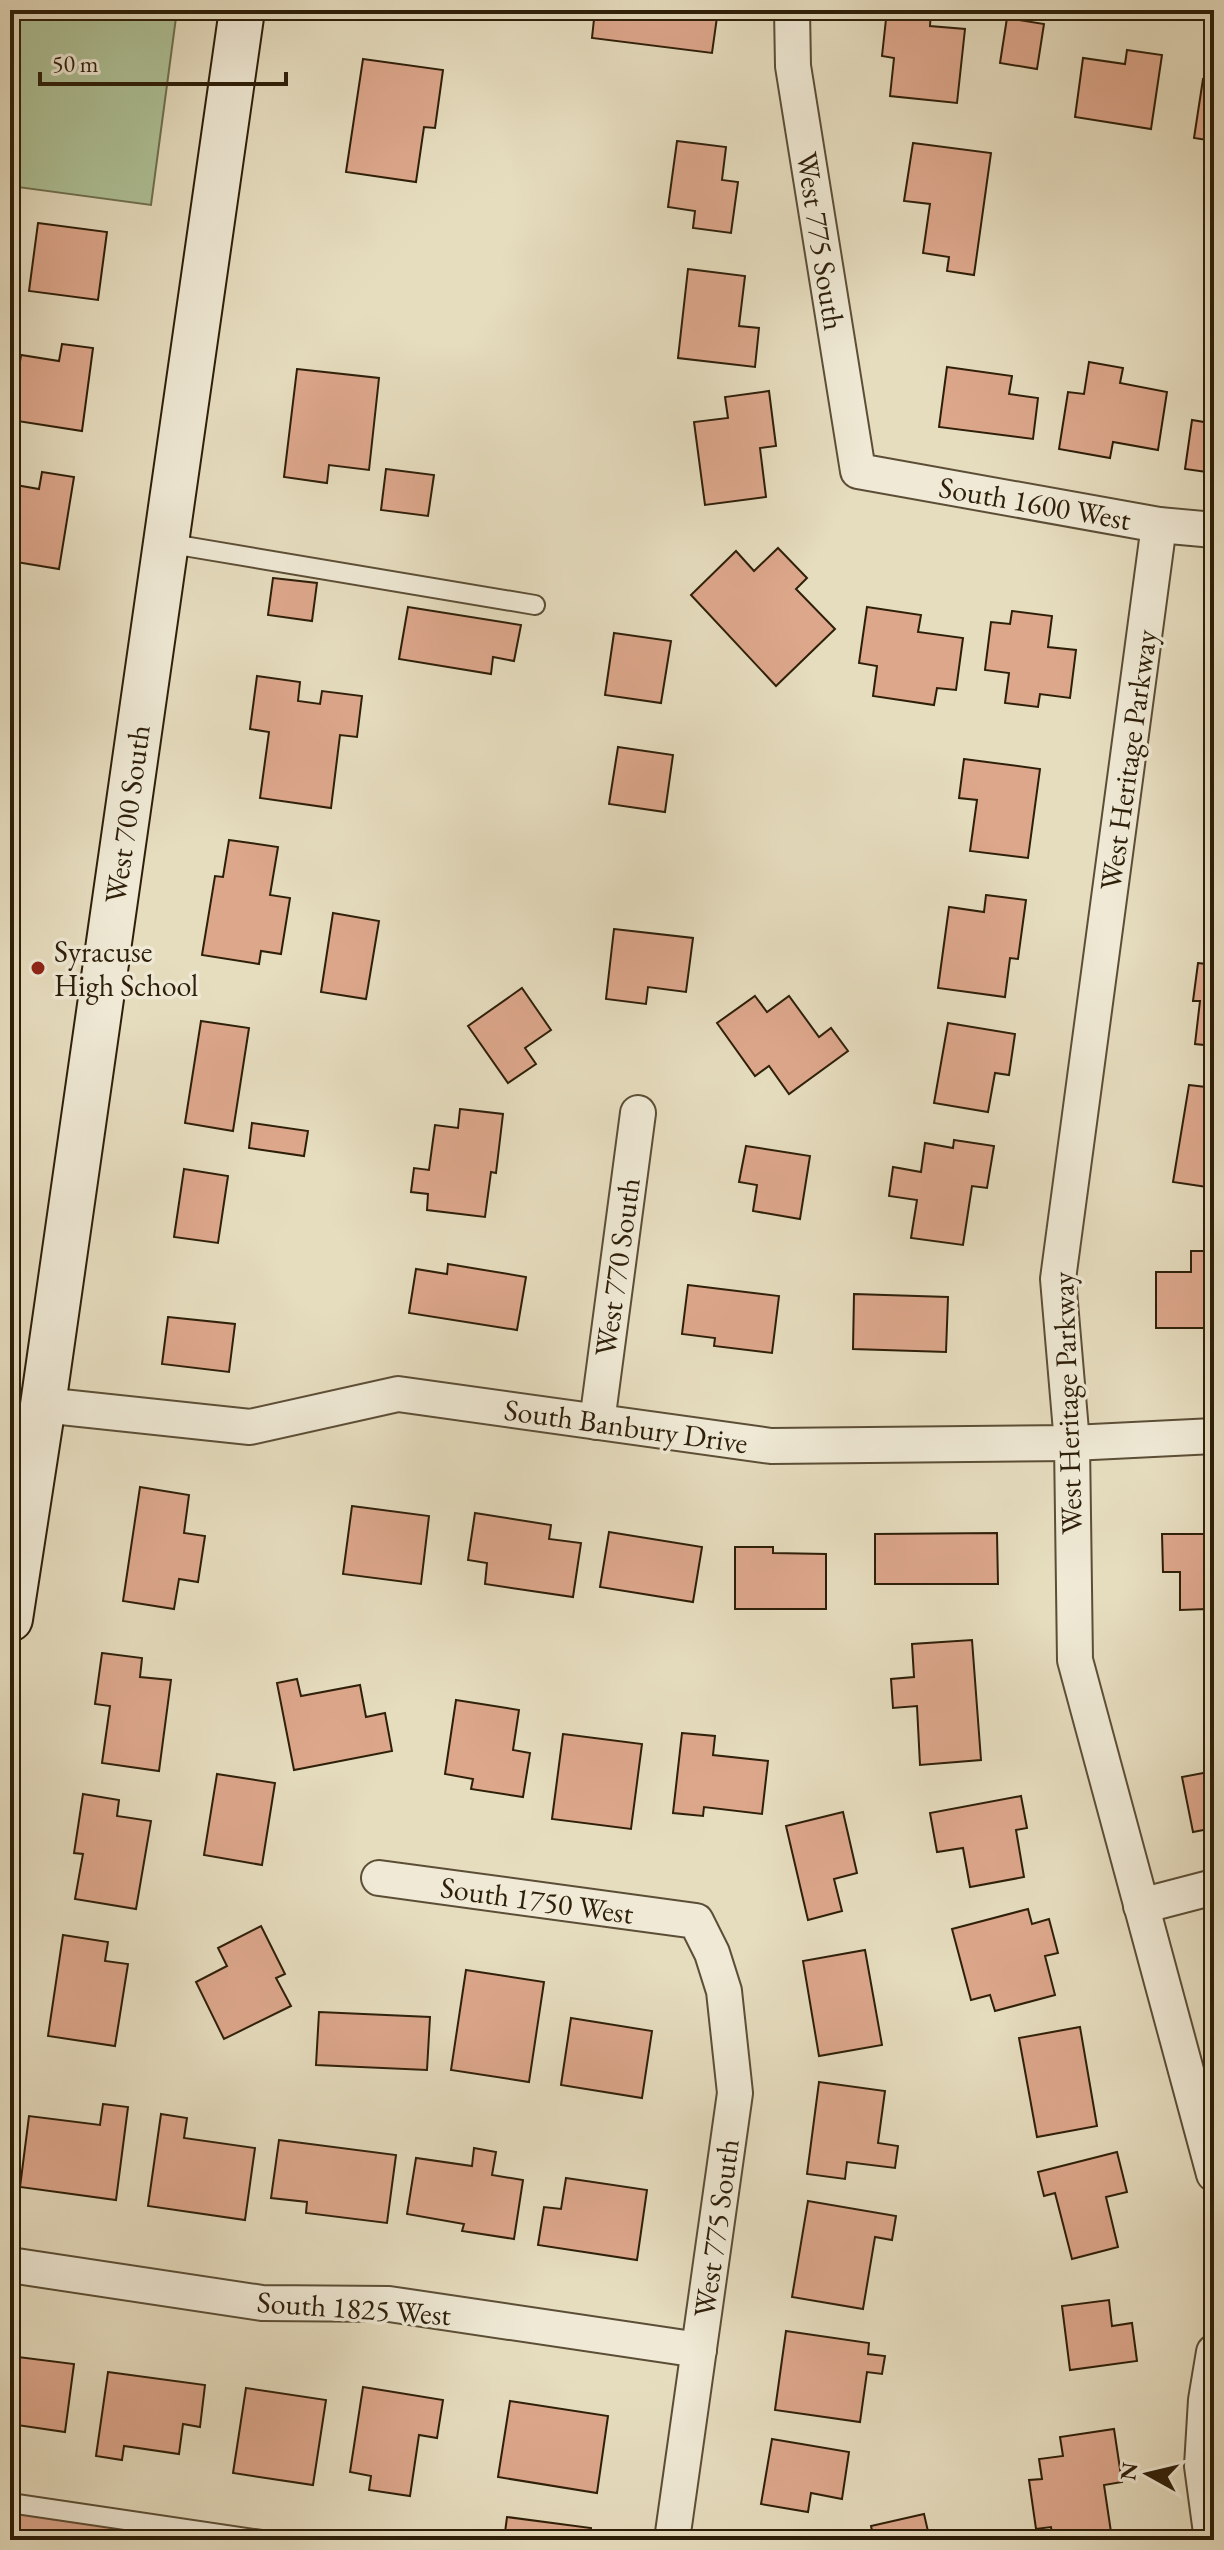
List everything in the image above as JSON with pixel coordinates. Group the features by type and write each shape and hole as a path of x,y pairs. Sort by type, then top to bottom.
{"street":[{"name":"West 700 South","path":"10,1619 242,10"},
{"name":"West 775 South","path":"792,10 793,66 858,471"},
{"name":"South 1600 West","path":"858,471 1159,525 1214,530"},
{"name":"West Heritage Parkway","path":"1159,525 1058,1279 1072,1443 1075,1660 1214,2174"},
{"name":"West 770 South","path":"597,1422 638,1113"},
{"name":"South Banbury Drive","path":"43,1405 250,1427 398,1394 771,1446 1072,1443 1214,1436"},
{"name":"South 1750 West","path":"379,1878 696,1921"},
{"path":"1141,1906 1214,1887"},
{"name":"West 775 South","path":"672,2540 735,2093 724,1991 712,1953 696,1921"},
{"name":"South 1825 West","path":"10,2265 262,2303 389,2304 699,2350"},
{"path":"1212,2540 1202,2466 1206,2400 1214,2352"}],"lane":[{"path":"166,543 535,605"},
{"path":"10,2503 261,2540"}],"green space":[{"path":"10,10 177,10 151,205 10,186"}],"building":[{"path":"595,10 718,10 712,53 592,38"},
{"path":"887,10 931,10 930,26 965,29 957,103 890,96 894,58 882,56"},
{"path":"1007,18 1044,24 1037,69 1000,63"},
{"path":"1127,50 1162,55 1151,129 1075,117 1083,58 1125,64"},
{"path":"363,59 443,70 435,128 424,127 416,182 346,172"},
{"path":"1203,79 1214,81 1214,141 1194,138"},
{"path":"677,141 726,147 722,180 738,182 731,233 693,228 695,211 668,207"},
{"path":"913,143 991,153 974,275 947,271 949,257 923,253 930,204 904,201"},
{"path":"38,223 107,232 98,300 29,291"},
{"path":"688,269 745,276 739,326 759,328 755,367 678,358"},
{"path":"62,344 93,348 82,431 11,420 21,355 59,361"},
{"path":"1089,362 1123,368 1120,383 1167,392 1158,450 1113,442 1110,458 1059,449 1068,392 1084,394"},
{"path":"947,367 1012,376 1009,394 1038,398 1033,439 939,427"},
{"path":"297,369 379,378 369,470 329,465 327,483 284,477"},
{"path":"769,391 776,446 760,448 766,497 705,505 694,422 728,418 725,397"},
{"path":"1214,391 1214,473 1185,469 1192,420 1210,423"},
{"path":"386,469 434,475 428,516 381,510"},
{"path":"42,472 74,477 59,569 10,561 10,484 39,489"},
{"path":"778,548 807,578 796,589 835,629 776,686 691,595 736,551 754,571"},
{"path":"273,578 317,583 312,621 268,615"},
{"path":"408,607 521,625 514,661 493,657 491,674 399,659"},
{"path":"867,607 921,615 918,632 963,638 956,690 937,688 934,705 873,696 877,666 859,663"},
{"path":"1012,611 1052,616 1048,647 1076,650 1070,698 1040,694 1038,707 1005,703 1009,673 985,670 991,622 1010,624"},
{"path":"614,633 671,641 661,703 605,695"},
{"path":"257,676 300,682 298,701 320,704 322,691 362,696 357,737 340,735 331,808 260,798 269,732 250,729"},
{"path":"618,747 673,755 665,812 609,804"},
{"path":"964,759 1040,769 1028,858 970,851 977,800 959,798"},
{"path":"229,840 278,847 270,895 290,898 281,954 261,951 259,964 202,955 215,876 223,877"},
{"path":"986,895 1026,900 1018,959 1010,958 1005,997 938,988 949,907 984,912"},
{"path":"333,913 379,921 366,999 321,992"},
{"path":"614,929 693,938 686,992 648,987 646,1004 606,999"},
{"path":"1198,963 1214,965 1214,1046 1195,1044 1200,1001 1193,1001"},
{"path":"522,988 551,1030 525,1048 536,1064 508,1083 468,1026"},
{"path":"755,996 767,1012 789,996 819,1037 831,1028 848,1051 789,1094 769,1066 755,1076 717,1023"},
{"path":"201,1021 249,1028 233,1131 185,1123"},
{"path":"948,1023 1015,1034 1009,1075 995,1073 988,1112 934,1103"},
{"path":"1189,1085 1214,1088 1214,1188 1173,1182"},
{"path":"460,1109 503,1114 496,1173 491,1172 485,1217 427,1210 428,1194 411,1192 414,1168 429,1170 435,1125 458,1128"},
{"path":"252,1123 308,1131 304,1156 249,1148"},
{"path":"954,1140 994,1146 987,1188 972,1186 963,1245 911,1238 917,1200 889,1196 893,1167 921,1172 925,1143 953,1148"},
{"path":"746,1146 810,1156 800,1219 753,1211 757,1185 739,1182"},
{"path":"184,1169 228,1176 218,1243 174,1237"},
{"path":"1191,1251 1214,1251 1214,1328 1156,1328 1156,1272 1191,1272"},
{"path":"448,1264 526,1277 517,1330 409,1313 416,1269 447,1274"},
{"path":"688,1285 779,1296 772,1353 714,1346 715,1338 682,1334"},
{"path":"854,1294 948,1297 946,1352 853,1349"},
{"path":"168,1317 235,1324 229,1372 162,1364"},
{"path":"140,1487 189,1495 184,1533 205,1536 198,1582 179,1579 174,1609 123,1601"},
{"path":"352,1506 429,1516 421,1584 343,1574"},
{"path":"475,1513 551,1525 549,1539 581,1543 573,1597 485,1584 487,1563 468,1560"},
{"path":"609,1532 702,1547 693,1602 600,1587"},
{"path":"997,1533 998,1584 875,1584 875,1534"},
{"path":"1162,1534 1214,1534 1214,1626 1206,1626 1206,1609 1180,1610 1180,1572 1163,1572"},
{"path":"735,1547 773,1547 773,1553 826,1554 826,1609 735,1609"},
{"path":"972,1640 981,1760 920,1765 917,1706 893,1708 891,1679 914,1677 912,1644"},
{"path":"102,1653 142,1658 140,1677 171,1680 159,1771 102,1763 110,1706 95,1704"},
{"path":"297,1679 301,1696 360,1685 366,1717 385,1713 392,1751 294,1770 277,1683"},
{"path":"456,1700 519,1710 513,1750 530,1753 523,1797 471,1789 473,1779 445,1774"},
{"path":"682,1733 715,1736 713,1755 768,1761 762,1814 704,1807 703,1816 673,1813"},
{"path":"563,1734 642,1744 631,1829 552,1819"},
{"path":"1214,1771 1214,1828 1193,1832 1182,1777"},
{"path":"217,1774 275,1783 262,1865 204,1855"},
{"path":"83,1794 119,1800 117,1816 151,1821 136,1909 75,1899 83,1854 74,1853"},
{"path":"1021,1796 1027,1828 1016,1830 1024,1877 970,1887 963,1848 937,1852 930,1813"},
{"path":"843,1812 857,1873 834,1879 842,1911 808,1920 786,1826"},
{"path":"1028,1909 1032,1924 1049,1919 1058,1953 1045,1956 1055,1995 995,2011 990,1995 971,2000 952,1929"},
{"path":"261,1926 285,1974 276,1978 291,2006 224,2039 196,1982 227,1966 218,1948"},
{"path":"63,1935 108,1942 105,1961 128,1964 115,2046 48,2036"},
{"path":"865,1950 882,2045 819,2056 803,1961"},
{"path":"466,1970 544,1982 529,2082 451,2070"},
{"path":"319,2012 430,2017 427,2070 316,2065"},
{"path":"571,2018 652,2031 642,2098 561,2085"},
{"path":"1080,2027 1097,2126 1037,2137 1019,2038"},
{"path":"819,2082 885,2091 878,2143 898,2146 895,2168 847,2162 845,2179 807,2174"},
{"path":"103,2104 128,2107 116,2200 20,2187 29,2116 100,2125"},
{"path":"161,2114 187,2118 184,2138 255,2148 245,2220 148,2206"},
{"path":"279,2140 396,2155 387,2223 306,2213 307,2202 271,2198"},
{"path":"474,2148 496,2152 492,2175 523,2180 514,2239 462,2231 464,2224 407,2214 416,2158 472,2166"},
{"path":"1117,2152 1127,2192 1106,2197 1118,2247 1072,2259 1055,2193 1044,2196 1038,2172"},
{"path":"566,2178 647,2190 637,2260 538,2245 544,2207 561,2209"},
{"path":"808,2201 896,2216 892,2240 875,2237 863,2309 792,2297"},
{"path":"1109,2300 1112,2326 1132,2323 1137,2361 1070,2370 1062,2306"},
{"path":"786,2331 869,2343 868,2354 885,2356 882,2374 867,2372 860,2422 775,2410"},
{"path":"10,2356 74,2364 65,2432 10,2424"},
{"path":"108,2372 205,2385 200,2427 183,2424 179,2454 124,2446 122,2460 96,2456"},
{"path":"363,2387 443,2400 437,2438 419,2435 410,2496 369,2490 371,2476 350,2472"},
{"path":"246,2388 326,2400 313,2485 233,2473"},
{"path":"510,2401 608,2416 597,2493 498,2477"},
{"path":"1114,2429 1122,2482 1104,2485 1111,2532 1053,2540 1051,2527 1036,2529 1029,2480 1042,2479 1039,2459 1063,2456 1060,2437"},
{"path":"772,2439 849,2452 842,2499 811,2493 808,2512 761,2504"},
{"path":"10,2512 205,2540 10,2540"},
{"path":"924,2514 930,2540 874,2540 871,2526"},
{"path":"507,2517 591,2528 590,2540 504,2540"}],"place":[{"name":"Syracuse High School","path":"38,968"}]}
